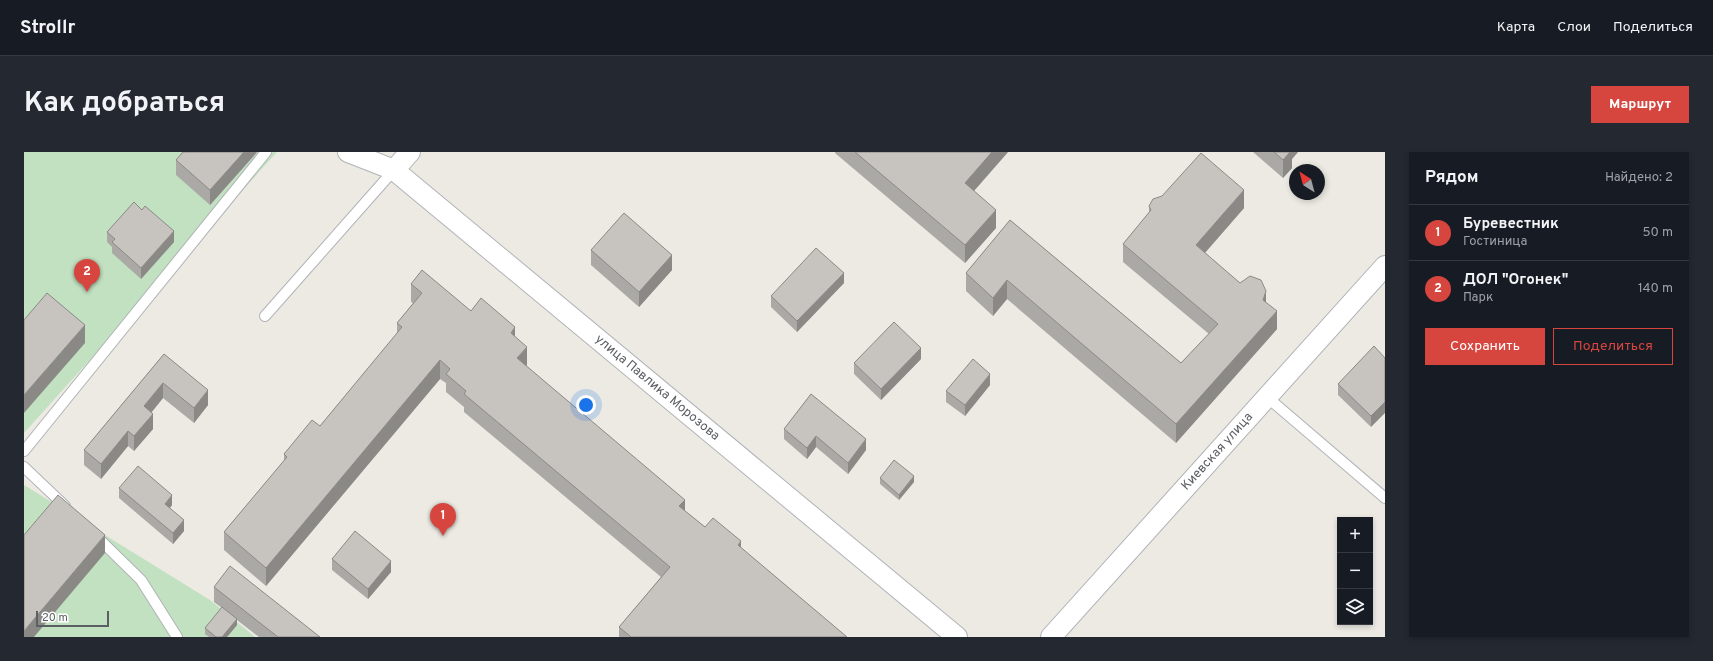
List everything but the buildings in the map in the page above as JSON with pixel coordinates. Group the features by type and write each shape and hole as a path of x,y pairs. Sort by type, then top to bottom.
{"street":[{"name":"улица Павлика Морозова","path":"348,152 394,170 958,637"},
{"path":"394,170 410,152"},
{"name":"Киевская улица","path":"1051,637 1385,266"}],"lane":[{"path":"24,451 266,152"},
{"path":"265,316 394,170"},
{"path":"1267,397 1385,498"},
{"path":"24,467 74,515"},
{"path":"91,531 141,580 177,637"}],"green space":[{"path":"24,152 277,152 24,433"},
{"path":"24,485 210,600 255,637 24,637"}],"place":[{"name":"ДОЛ \"Огонек\"","path":"87,292"},
{"name":"Буревестник","path":"443,536"}]}
